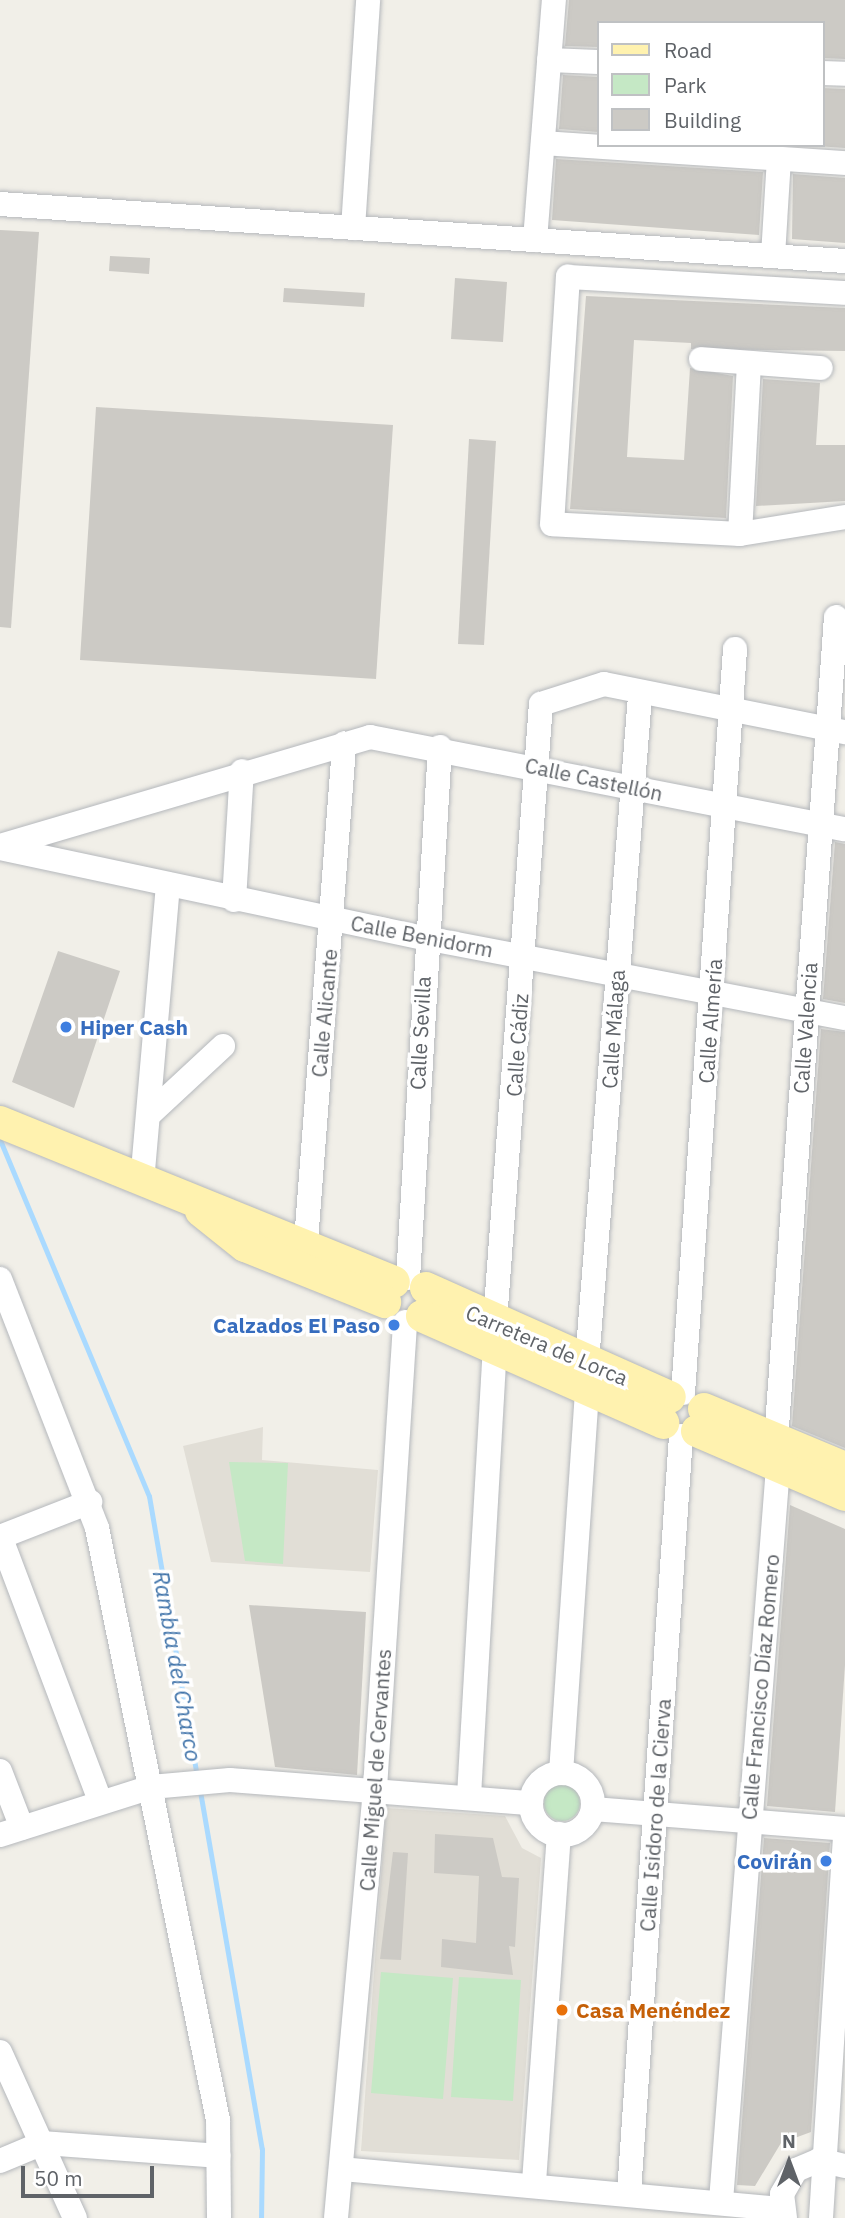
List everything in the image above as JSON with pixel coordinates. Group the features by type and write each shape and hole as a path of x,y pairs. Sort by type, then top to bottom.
{"main road":[{"name":"Carretera de Lorca","path":"0,1122 36,1134 194,1205 306,1241 407,1298"},
{"name":"Carretera de Lorca","path":"194,1205 245,1246 407,1298 777,1453 845,1468"},
{"name":"Carretera de Lorca","path":"777,1453 845,1495"}],"street":[{"path":"353,228 368,0"},
{"path":"535,240 554,0"},
{"path":"549,60 596,62"},
{"path":"824,73 845,74"},
{"path":"543,143 596,147"},
{"path":"602,147 845,163"},
{"path":"773,256 779,159"},
{"path":"0,204 845,261"},
{"path":"845,293 568,277 552,524 740,534 845,517"},
{"path":"701,359 821,368"},
{"path":"740,534 749,363"},
{"name":"Calle Valencia","path":"777,1453 820,824 836,730 836,617"},
{"name":"Calle Almería","path":"683,1415 735,649"},
{"name":"Calle Cádiz","path":"468,1796 495,1335 541,704 604,684 640,696"},
{"path":"640,696 836,730"},
{"name":"Calle Málaga","path":"561,1773 587,1375 640,696"},
{"name":"Calle Castellón","path":"0,847 242,771 370,737 440,747 845,829"},
{"name":"Calle Alicante","path":"306,1241 344,743"},
{"name":"Calle Sevilla","path":"407,1298 425,938 440,747"},
{"path":"234,900 242,771"},
{"name":"Calle Benidorm","path":"0,847 234,900 524,955 711,995 845,1018"},
{"path":"142,1182 152,1112 168,884"},
{"path":"152,1112 223,1046"},
{"path":"0,1279 90,1502 156,1786 218,2120 219,2218"},
{"name":"Calle Miguel de Cervantes","path":"336,2218 375,1788 407,1298"},
{"name":"Calle Isidoro de la Cierva","path":"629,2193 683,1415"},
{"name":"Calle Francisco Díaz Romero","path":"721,2201 777,1453"},
{"path":"90,1502 0,1536 100,1800"},
{"path":"0,1771 11,1831 100,1800 156,1786 230,1780 375,1788 531,1803"},
{"path":"561,1773 585,1783 593,1809 582,1827 559,1835 538,1824 531,1803 540,1782 561,1773"},
{"path":"593,1809 654,1816 749,1820 845,1831 835,2163 821,2218"},
{"path":"534,2182 559,1835"},
{"path":"0,2052 75,2218"},
{"path":"0,2161 43,2143 219,2156"},
{"path":"341,2169 534,2182 721,2201 783,2213 791,2174 835,2163"}],"shaded area":[{"path":"263,1427 262,1460 378,1470 370,1572 211,1562 183,1446"},
{"path":"386,1808 505,1816 522,1848 541,1858 519,2160 361,2151"}],"green space":[{"path":"229,1462 288,1463 283,1564 245,1561"},
{"path":"562,1785 575,1790 580,1803 575,1816 562,1821 549,1816 544,1803 549,1790"},
{"path":"381,1972 453,1978 443,2099 371,2093"},
{"path":"459,1977 521,1980 513,2101 451,2097"}],"building":[{"path":"569,0 845,0 845,59 824,58 824,21 596,21 596,47 565,46"},
{"path":"563,75 596,77 596,132 559,129"},
{"path":"824,88 845,89 845,148 824,147"},
{"path":"556,159 763,172 759,235 552,220"},
{"path":"793,174 845,178 845,243 792,239"},
{"path":"0,230 39,232 11,628 0,627"},
{"path":"110,256 150,258 149,274 109,271"},
{"path":"455,278 507,282 503,342 451,339"},
{"path":"284,288 365,293 364,307 283,302"},
{"path":"586,296 845,308 845,351 691,349 691,343 634,340 627,457 684,460 690,368 733,376 726,518 570,509"},
{"path":"763,379 820,383 816,445 845,445 845,501 756,506"},
{"path":"96,407 393,425 376,679 80,660"},
{"path":"469,439 496,441 484,645 458,644"},
{"path":"835,842 845,844 845,1003 823,999"},
{"name":"Hiper Cash","path":"58,951 120,971 74,1108 12,1082"},
{"path":"821,1029 845,1032 845,1448 792,1426"},
{"path":"790,1505 845,1529 845,1665 835,1812 767,1806"},
{"path":"249,1605 366,1612 357,1775 275,1767"},
{"path":"435,1834 493,1838 502,1877 519,1878 515,1947 509,1946 513,1975 441,1967 442,1939 476,1943 479,1876 434,1873"},
{"path":"764,1838 830,1843 811,2132 781,2143 755,2186 737,2185"},
{"path":"393,1852 408,1853 401,1960 380,1959"}],"waterway":[{"name":"Rambla del Charco","path":"0,1140 149,1496 197,1778"},
{"name":"Rambla del Charco","path":"200,1791 262,2149 261,2218"}],"place":[{"name":"Hiper Cash","path":"66,1027"},
{"name":"Calzados El Paso","path":"394,1325"},
{"name":"Covirán","path":"826,1861"},
{"name":"Casa Menéndez","path":"562,2010"}]}
